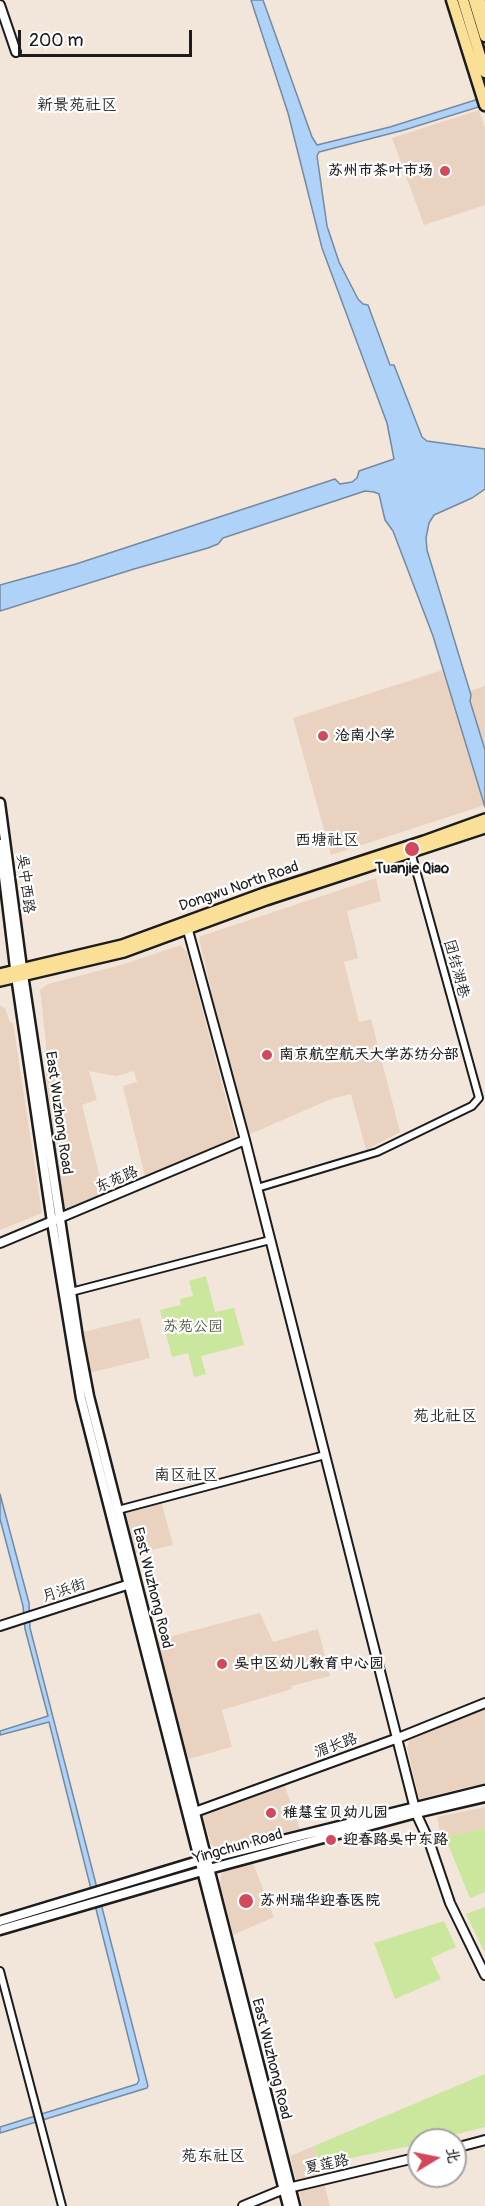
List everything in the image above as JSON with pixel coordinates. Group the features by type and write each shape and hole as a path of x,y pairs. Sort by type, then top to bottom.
{"highway":[{"path":"452,0 485,105"},
{"path":"463,0 485,72"},
{"path":"474,0 485,36"}],"main road":[{"path":"458,0 485,91"},
{"path":"480,0 485,16"},
{"name":"吴中西路","path":"0,803 19,972"},
{"name":"Dongwu North Road","path":"410,850 485,819"},
{"name":"Dongwu North Road","path":"0,974 19,972 122,945 187,925 264,893 485,828"},
{"name":"吴中西路","path":"0,844 19,972"},
{"name":"Dongwu North Road","path":"0,981 19,972"},
{"name":"East Wuzhong Road","path":"19,972 81,1398 195,1812 205,1870 287,2188 295,2206"},
{"name":"East Wuzhong Road","path":"56,1220 90,1403 118,1510 132,1583 203,1860"},
{"name":"Yingchun Road","path":"0,1921 205,1870 485,1790"},
{"name":"Yingchun Road","path":"0,1930 203,1860 415,1809 485,1797"},
{"name":"East Wuzhong Road","path":"287,2188 288,2206"}],"street":[{"path":"0,5 16,52"},
{"name":"团结湖巷","path":"257,1188 377,1152 472,1106 479,1098 410,850"},
{"path":"187,925 245,1140 415,1809 429,1841 450,1903 485,1975"},
{"name":"东苑路","path":"0,1243 245,1140"},
{"path":"71,1292 270,1240"},
{"path":"118,1510 325,1455"},
{"name":"月浜街","path":"0,1626 132,1583"},
{"name":"湄长路","path":"195,1812 398,1738 485,1703"},
{"path":"0,1971 62,2206"},
{"path":"467,2145 485,2140"},
{"name":"夏莲路","path":"243,2206 287,2188 407,2160"}],"shaded area":[{"name":"苏州市茶叶市场","path":"479,110 485,128 485,205 424,225 392,138"},
{"path":"443,670 485,805 331,855 293,718"},
{"path":"485,686 485,750 470,701 470,691"},
{"path":"376,878 381,901 347,911 358,958 344,962 359,1022 371,1019 400,1132 366,1150 351,1094 331,1099 248,1135 211,998 199,939 201,936"},
{"path":"178,946 187,952 236,1137 145,1177 123,1086 137,1082 134,1071 116,1076 89,1071 97,1100 82,1105 104,1194 66,1209 63,1204 46,1079 46,1044 40,990 48,984 121,965"},
{"path":"0,1005 5,1008 10,1022 13,1023 42,1213 0,1230"},
{"path":"140,1318 150,1358 89,1373 83,1332"},
{"path":"161,1501 173,1545 135,1554 124,1511"},
{"name":"吴中区幼儿教育中心园","path":"260,1613 273,1642 318,1629 330,1676 291,1686 292,1689 222,1710 232,1747 188,1759 157,1640"},
{"path":"485,1709 485,1783 419,1799 407,1747 410,1740"},
{"path":"284,1784 300,1829 225,1848 216,1848 211,1844 202,1812"},
{"path":"485,1807 485,1828 441,1838 437,1817"},
{"name":"苏州瑞华迎春医院","path":"252,1861 274,1917 233,1935 220,1884 221,1874 228,1868"},
{"path":"314,2146 330,2206 303,2206 290,2156"}],"green space":[{"name":"苏苑公园","path":"206,1276 215,1312 234,1308 244,1345 201,1356 206,1374 194,1377 188,1353 172,1357 160,1310 181,1305 180,1299 193,1296 189,1281"},
{"path":"485,1828 485,1892 470,1898 445,1837"},
{"path":"485,1907 485,1953 466,1914"},
{"path":"444,1921 456,1947 431,1958 441,1979 395,1999 374,1943"},
{"path":"485,2074 485,2127 467,2132 467,2128 407,2128 407,2146 351,2158 320,2168 314,2146"}],"water":[{"path":"251,0 263,0 312,137 317,145 390,127 485,97 485,105 404,130 319,152 317,156 327,226 339,262 358,299 368,305 390,365 394,365 422,437 427,441 485,449 485,489 472,498 434,515 429,523 426,538 427,550 471,695 470,701 485,750 485,807 433,636 393,531 385,520 379,494 365,491 223,538 218,544 208,548 0,611 0,585 76,564 335,479 340,484 352,482 357,478 359,471 394,459 387,423 322,248 288,113"},
{"path":"0,1494 29,1603 30,1628 148,2086 0,2133 0,2127 137,2084 139,2080 49,1722 0,1735 0,1731 48,1716 0,1519"}],"place":[{"name":"苏州市茶叶市场","path":"445,171"},
{"name":"沧南小学","path":"323,736"},
{"name":"Tuanjie Qiao","path":"412,849"},
{"name":"南京航空航天大学苏纺分部","path":"267,1055"},
{"name":"吴中区幼儿教育中心园","path":"222,1664"},
{"name":"稚慧宝贝幼儿园","path":"271,1813"},
{"name":"迎春路吴中东路","path":"331,1840"},
{"name":"苏州瑞华迎春医院","path":"246,1901"}],"district":[{"name":"新景苑社区","path":"77,106"},
{"name":"西塘社区","path":"327,841"},
{"name":"苑北社区","path":"445,1417"},
{"name":"南区社区","path":"186,1476"},
{"name":"苑东社区","path":"213,2157"}]}
